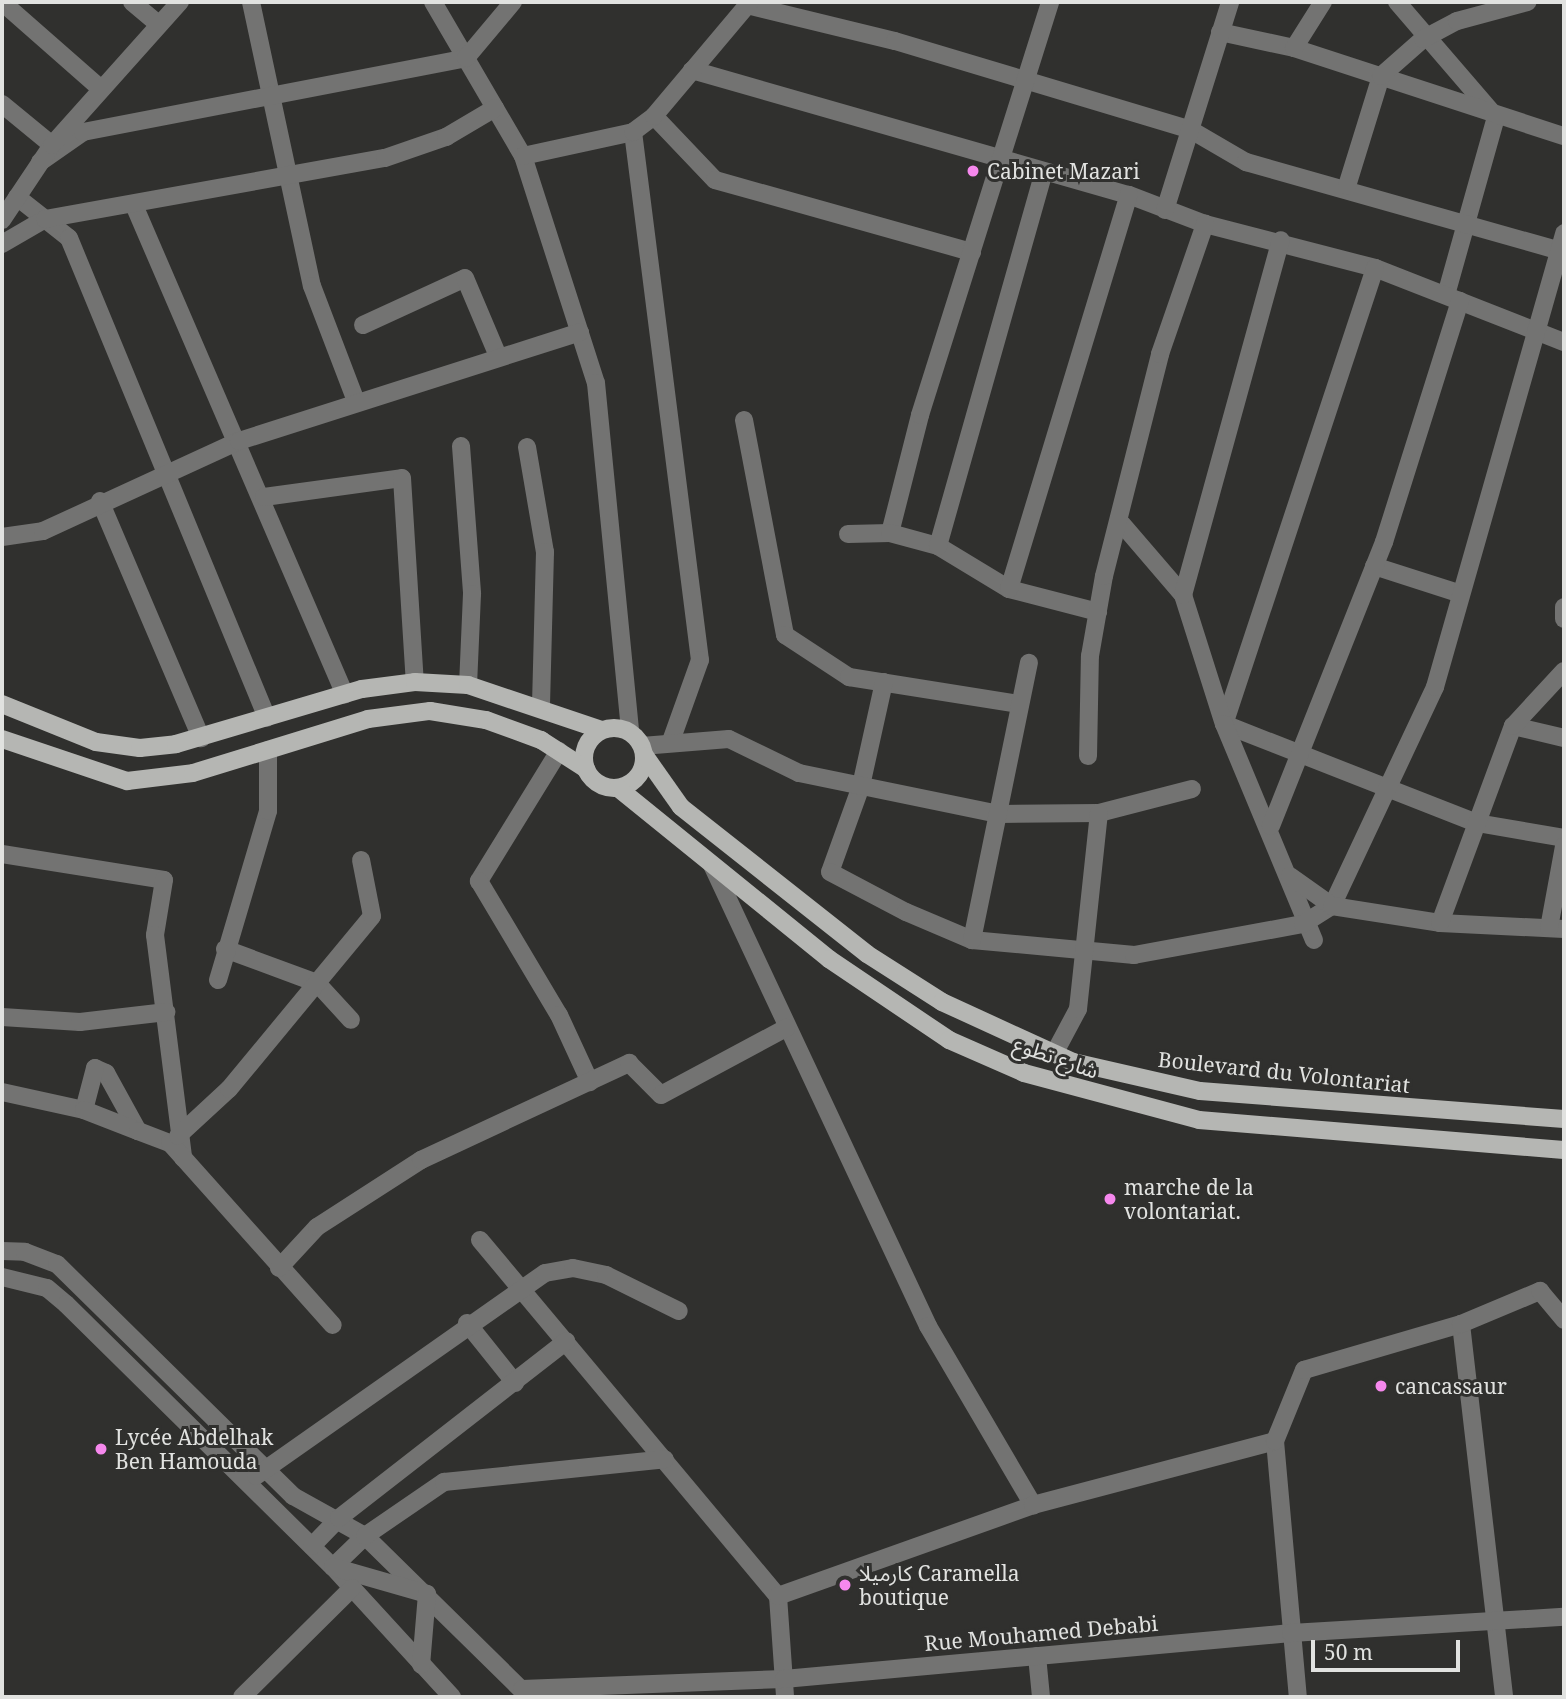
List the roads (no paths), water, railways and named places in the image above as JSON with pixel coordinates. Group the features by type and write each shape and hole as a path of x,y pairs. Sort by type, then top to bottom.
{"main road":[{"path":"2,704 96,742 140,748 201,738 345,695 415,682 468,685 541,707 602,730 630,732 643,751 635,780 618,788 599,784 586,769 559,751 486,720 429,711 368,719 193,773 127,781 2,740"},
{"path":"586,769 585,750 602,730"},
{"name":"Boulevard du Volontariat","path":"643,751 681,807 867,954 942,1002 1054,1054 1200,1091 1564,1119"},
{"name":"شارع تطوع","path":"618,788 829,959 949,1040 1024,1073 1199,1120 1564,1150"}],"street":[{"path":"2,2 101,89"},
{"path":"132,2 159,25"},
{"path":"180,2 52,145 7,208 45,219 69,238 267,718"},
{"path":"251,2 312,286 356,401"},
{"path":"433,2 523,156 596,383 630,732"},
{"path":"1165,210 1230,2"},
{"path":"1294,48 1323,2"},
{"path":"1397,2 1423,39 1496,117"},
{"path":"1347,186 1381,76 1423,39 1490,8 1528,2"},
{"path":"40,162 83,132 271,101 466,58 510,3"},
{"path":"523,156 633,132 654,116 749,3 1030,81 1191,130 1245,162 1347,186 1467,222 1562,242 1458,593 1435,687 1332,906 1303,924 1134,955 1085,946 972,940 830,872 862,786 884,682"},
{"path":"890,533 972,252 1030,81 1048,3"},
{"path":"1220,32 1294,48 1496,117 1564,136"},
{"path":"692,70 1003,157 1044,172 1129,195 1205,224 1281,240 1375,268 1536,334 1564,342"},
{"path":"2,104 52,145"},
{"path":"2,244 45,219 385,158 446,137 495,108"},
{"path":"654,116 715,180 972,252"},
{"path":"1271,826 1374,566 1453,298 1467,222 1496,117"},
{"path":"633,132 700,660 671,741"},
{"path":"938,546 1044,172"},
{"path":"1009,589 1129,195"},
{"path":"134,205 264,497 345,695"},
{"path":"1088,756 1090,656 1098,612 1122,524 1160,354 1205,224"},
{"path":"1183,595 1281,240"},
{"path":"1224,724 1375,268"},
{"path":"363,326 465,278 498,356"},
{"path":"2,537 43,531 100,501 239,440 580,332"},
{"path":"744,420 785,635 849,677 1020,704"},
{"path":"461,446 472,594 468,685"},
{"path":"527,447 545,552 541,707"},
{"path":"264,497 402,478 415,682"},
{"path":"100,501 201,738"},
{"path":"1122,524 1183,595 1224,724 1271,826 1290,876 1303,924 1314,940"},
{"path":"848,534 890,533 938,546 1009,589 1098,612"},
{"path":"1374,566 1458,593"},
{"path":"1564,607 1564,619"},
{"path":"972,940 1029,663"},
{"path":"1440,923 1513,726 1564,671"},
{"path":"1224,724 1477,823 1564,838"},
{"path":"1513,726 1564,738"},
{"path":"643,751 671,741 729,739 799,772 998,814 1099,813 1192,789"},
{"path":"218,980 268,811 268,750"},
{"path":"559,751 479,881 559,1015 590,1082"},
{"path":"1054,1054 1078,1009 1099,813"},
{"path":"1290,876 1332,906 1440,923 1557,928 1564,846"},
{"path":"2,854 164,880 155,935 166,1012 177,1137 183,1158 333,1325"},
{"path":"177,1137 229,1089 372,916 361,860"},
{"path":"712,865 786,1028 928,1326 1033,1505"},
{"path":"225,949 317,983 351,1020"},
{"path":"2,1017 80,1022 166,1012"},
{"path":"279,1268 317,1227 421,1160 629,1063 661,1095 786,1028"},
{"path":"84,1110 95,1068 106,1073 138,1131"},
{"path":"2,1092 84,1110 138,1131 177,1137"},
{"path":"480,1240 521,1285 779,1596 785,1697"},
{"path":"2,1251 25,1252 57,1264 293,1496 339,1518 365,1536 525,1693"},
{"path":"248,1483 264,1468 521,1285 573,1268 606,1275 679,1311"},
{"path":"2,1277 47,1287 66,1304 333,1567 452,1697"},
{"path":"1298,1697 1275,1441 1304,1370 1461,1324 1539,1291 1564,1320"},
{"path":"467,1323 515,1383"},
{"path":"1461,1324 1504,1697"},
{"path":"312,1546 339,1518 566,1341"},
{"path":"779,1596 1033,1505 1275,1441"},
{"path":"333,1567 365,1536 444,1482 664,1459"},
{"path":"333,1567 427,1594"},
{"path":"242,1697 352,1587"},
{"path":"421,1665 427,1594"},
{"name":"Rue Mouhamed Debabi","path":"525,1693 784,1679 1291,1633 1564,1617"},
{"path":"1037,1656 1041,1697"}],"place":[{"name":"Cabinet Mazari","path":"973,171"},
{"name":"marche de la volontariat.","path":"1110,1199"},
{"name":"cancassaur","path":"1381,1386"},
{"name":"Lycée Abdelhak Ben Hamouda","path":"101,1449"},
{"name":"كارميلا Caramella boutique","path":"845,1585"}]}
